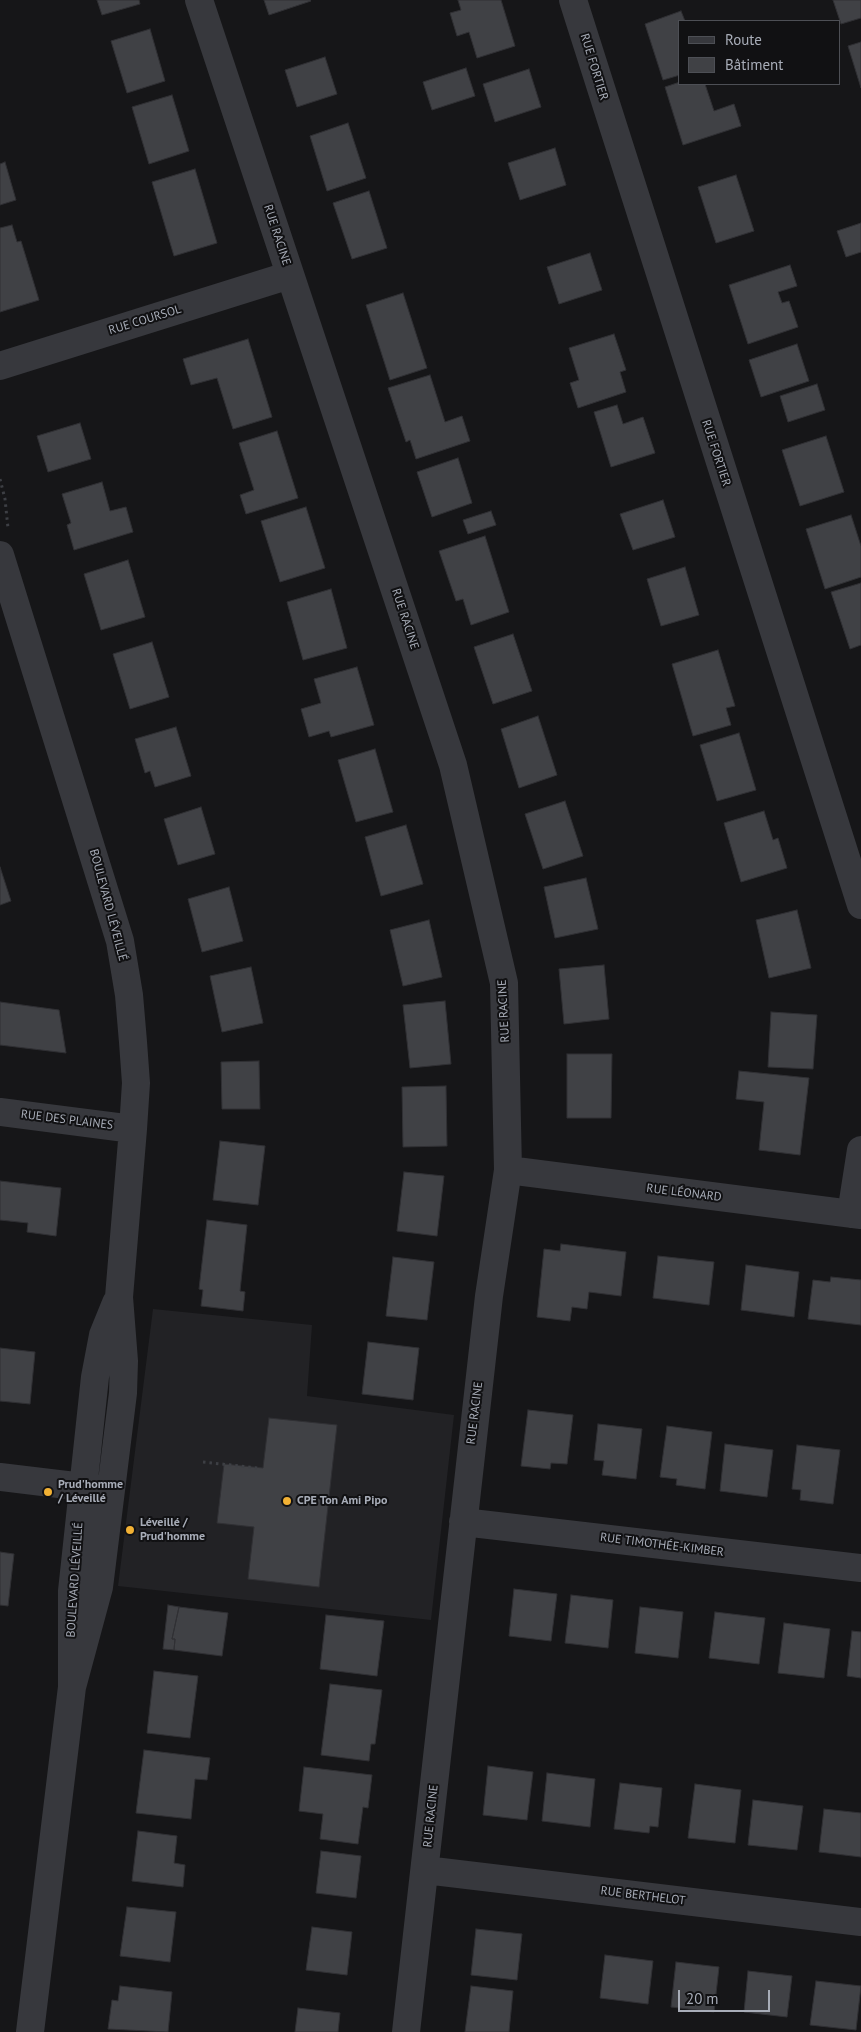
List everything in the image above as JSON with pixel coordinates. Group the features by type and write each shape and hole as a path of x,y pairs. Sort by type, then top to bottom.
{"street":[{"name":"RUE RACINE","path":"199,0 453,764 504,983 508,1170 489,1296 406,2032"},
{"name":"RUE FORTIER","path":"573,0 861,905"},
{"name":"RUE COURSOL","path":"0,366 290,275"},
{"name":"BOULEVARD LÉVEILLÉ","path":"0,555 120,941 129,995 136,1083 119,1297 124,1378 99,1587 72,1687"},
{"name":"RUE DES PLAINES","path":"0,1112 133,1129"},
{"path":"856,1214 861,1150"},
{"name":"RUE LÉONARD","path":"508,1170 856,1214"},
{"name":"BOULEVARD LÉVEILLÉ","path":"30,2032 72,1687 71,1607 99,1353 109,1320 119,1297"},
{"path":"0,1476 112,1490"},
{"name":"RUE TIMOTHÉE-KIMBER","path":"463,1522 861,1568"},
{"name":"RUE BERTHELOT","path":"425,1870 861,1922"}],"path":[{"path":"203,1462 258,1468"}],"shaded area":[{"name":"CPE Ton Ami Pipo","path":"153,1309 312,1325 307,1396 454,1415 431,1620 118,1586"}],"building":[{"path":"97,0 139,0 140,4 102,15"},
{"path":"264,0 310,0 311,1 269,15"},
{"path":"458,0 501,0 515,46 477,58 469,32 457,36 450,13 461,10"},
{"path":"833,0 861,0 861,18 841,24"},
{"path":"681,11 685,20 678,20 678,76 663,80 645,24"},
{"path":"150,29 165,81 127,93 111,41"},
{"path":"861,42 861,88 848,46"},
{"path":"325,57 337,94 297,107 285,70"},
{"path":"466,68 475,96 432,110 423,82"},
{"path":"529,69 541,107 495,122 483,84"},
{"path":"678,83 678,85 705,85 714,111 734,104 741,126 683,145 665,87"},
{"path":"172,95 189,151 149,164 132,107"},
{"path":"348,123 366,178 327,191 310,136"},
{"path":"555,148 566,185 520,200 508,163"},
{"path":"5,162 16,200 0,205 0,164"},
{"path":"195,169 217,243 174,256 152,182"},
{"path":"736,175 754,231 716,243 698,187"},
{"path":"369,191 387,248 352,259 333,203"},
{"path":"861,223 861,252 846,257 837,231"},
{"path":"12,225 17,242 21,241 39,300 0,312 0,228"},
{"path":"590,253 602,290 559,304 547,267"},
{"path":"790,265 797,286 778,292 782,303 789,301 798,327 748,344 729,285"},
{"path":"403,293 427,368 390,380 366,305"},
{"path":"614,334 626,370 620,372 626,392 578,408 570,383 579,380 569,348"},
{"path":"248,339 272,417 233,429 217,378 191,385 183,359"},
{"path":"797,344 809,381 761,397 749,360"},
{"path":"430,375 445,422 462,416 470,441 416,459 410,440 406,442 388,388"},
{"path":"817,384 825,410 788,422 780,396"},
{"path":"617,405 623,424 643,417 655,453 611,467 594,412"},
{"path":"80,423 91,459 48,472 37,436"},
{"path":"277,431 298,498 246,514 240,495 254,490 239,443"},
{"path":"826,436 844,492 800,506 782,450"},
{"path":"458,458 472,503 432,517 417,472"},
{"path":"102,482 110,511 126,507 133,532 74,550 67,525 71,523 62,494"},
{"path":"663,500 675,537 633,550 620,514"},
{"path":"306,507 325,568 280,582 261,521"},
{"path":"491,511 496,525 468,534 463,520"},
{"path":"851,515 861,546 861,577 825,589 806,529"},
{"path":"485,536 509,612 471,625 463,599 456,601 439,551"},
{"path":"128,560 145,617 101,630 84,574"},
{"path":"685,567 699,615 661,626 647,579"},
{"path":"861,583 861,645 850,649 831,592"},
{"path":"331,589 347,648 303,660 287,602"},
{"path":"513,634 532,691 493,704 474,647"},
{"path":"152,642 169,697 130,709 113,654"},
{"path":"718,650 735,706 726,708 731,725 693,736 672,664"},
{"path":"357,667 374,725 331,737 329,731 309,737 301,709 321,703 314,679"},
{"path":"538,716 557,775 519,788 501,729"},
{"path":"176,727 191,776 155,787 150,771 145,773 135,739"},
{"path":"739,733 756,790 717,801 700,745"},
{"path":"375,749 393,812 356,822 338,760"},
{"path":"565,801 583,856 543,869 525,814"},
{"path":"201,807 215,854 178,865 164,819"},
{"path":"764,811 773,840 778,838 787,868 741,882 724,823"},
{"path":"406,825 423,884 381,896 365,837"},
{"path":"0,867 11,901 0,905"},
{"path":"586,878 598,929 555,938 544,887"},
{"path":"229,887 243,941 202,952 188,899"},
{"path":"797,910 811,968 769,978 756,920"},
{"path":"429,920 442,977 403,986 390,930"},
{"path":"604,965 609,1019 564,1024 559,969"},
{"path":"251,967 263,1023 222,1032 210,976"},
{"path":"445,1001 451,1064 410,1068 403,1005"},
{"path":"0,1002 59,1010 66,1053 0,1045"},
{"path":"771,1012 817,1015 813,1069 768,1067"},
{"path":"567,1054 612,1054 611,1118 567,1118"},
{"path":"259,1061 260,1109 222,1109 221,1062"},
{"path":"739,1071 809,1078 800,1155 759,1150 764,1102 736,1099"},
{"path":"446,1086 447,1146 403,1147 402,1087"},
{"path":"220,1141 265,1146 258,1205 213,1200"},
{"path":"404,1172 444,1176 437,1236 397,1231"},
{"path":"0,1181 61,1188 56,1236 27,1232 28,1223 0,1220"},
{"path":"207,1220 247,1225 240,1291 245,1292 243,1311 201,1306 203,1290 199,1289"},
{"path":"561,1244 626,1252 621,1296 589,1292 587,1309 572,1307 570,1321 537,1317 544,1249 560,1251"},
{"path":"658,1256 714,1262 709,1305 653,1298"},
{"path":"393,1257 434,1262 427,1320 386,1316"},
{"path":"746,1265 799,1272 794,1317 741,1310"},
{"path":"831,1277 861,1280 861,1325 808,1319 813,1280 830,1282"},
{"path":"368,1342 419,1348 413,1400 362,1394"},
{"path":"0,1348 35,1352 30,1404 0,1401"},
{"path":"528,1410 573,1415 567,1464 551,1463 550,1469 521,1466"},
{"path":"269,1418 337,1425 319,1587 248,1579 254,1527 217,1523 224,1464 263,1468"},
{"path":"598,1424 642,1429 636,1479 602,1475 604,1461 594,1460"},
{"path":"667,1426 712,1432 705,1489 676,1485 677,1479 660,1477"},
{"path":"725,1444 773,1450 767,1497 720,1491"},
{"path":"797,1445 840,1450 833,1504 800,1500 801,1490 792,1489"},
{"path":"0,1552 14,1554 8,1606 0,1605"},
{"path":"514,1589 557,1594 551,1641 509,1636"},
{"path":"571,1595 613,1600 608,1648 565,1643"},
{"path":"168,1605 179,1607 172,1639 175,1639 174,1650 163,1649"},
{"path":"179,1607 228,1613 222,1656 174,1650 175,1639 172,1639"},
{"path":"640,1607 683,1612 678,1658 635,1653"},
{"path":"715,1612 765,1618 759,1664 709,1658"},
{"path":"326,1615 384,1621 377,1676 320,1669"},
{"path":"784,1623 830,1629 824,1678 778,1673"},
{"path":"852,1631 861,1632 861,1678 847,1676"},
{"path":"154,1671 198,1676 190,1738 147,1733"},
{"path":"330,1684 382,1690 375,1744 371,1744 369,1761 321,1755"},
{"path":"144,1750 210,1758 207,1780 195,1779 191,1819 136,1813"},
{"path":"488,1766 533,1772 527,1820 483,1815"},
{"path":"304,1767 372,1775 368,1808 363,1807 358,1844 320,1839 323,1814 299,1811"},
{"path":"547,1773 595,1779 590,1827 542,1821"},
{"path":"620,1783 662,1788 658,1827 650,1826 649,1833 614,1829"},
{"path":"695,1784 741,1790 735,1843 688,1838"},
{"path":"753,1800 803,1806 797,1850 748,1845"},
{"path":"824,1809 861,1813 861,1857 819,1852"},
{"path":"138,1831 177,1836 174,1863 185,1865 183,1887 132,1881"},
{"path":"321,1851 361,1856 356,1898 316,1893"},
{"path":"127,1907 176,1912 170,1962 120,1956"},
{"path":"312,1927 352,1932 347,1975 306,1970"},
{"path":"476,1929 522,1934 517,1980 471,1975"},
{"path":"605,1955 653,1961 648,2004 600,1998"},
{"path":"676,1962 719,1967 714,2012 671,2007"},
{"path":"748,1971 792,1976 787,2017 744,2012"},
{"path":"816,1981 861,1986 856,2030 810,2025"},
{"path":"120,1986 172,1992 168,2032 108,2029 112,2000 118,2001"},
{"path":"471,1986 513,1991 509,2032 465,2032"},
{"path":"298,2008 340,2013 338,2032 295,2032"}],"place":[{"name":"Prud'homme / Léveillé","path":"48,1492"},
{"name":"CPE Ton Ami Pipo","path":"287,1501"},
{"name":"Léveillé / Prud'homme","path":"130,1530"}]}
